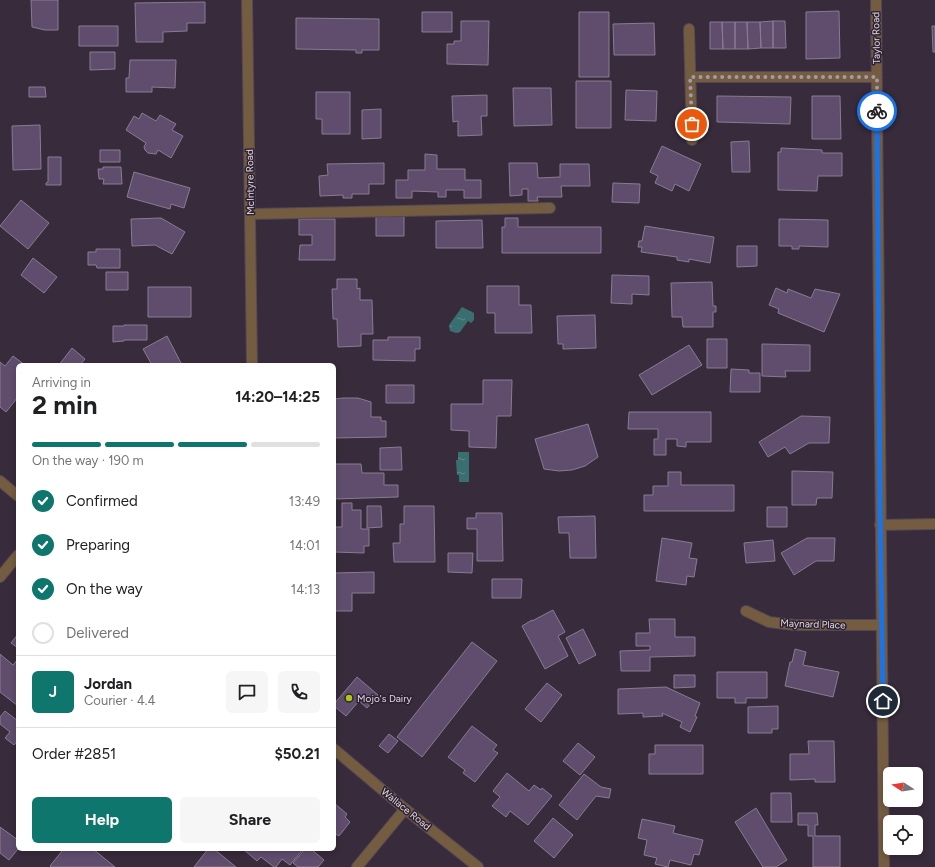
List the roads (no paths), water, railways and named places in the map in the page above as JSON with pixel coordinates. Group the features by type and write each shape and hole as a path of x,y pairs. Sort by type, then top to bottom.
{"street":[{"name":"McIntyre Road","path":"248,0 252,363"},
{"name":"Taylor Road","path":"876,0 884,867"},
{"path":"689,29 692,140"},
{"path":"690,77 877,77"},
{"path":"250,214 550,208"},
{"path":"0,481 16,494"},
{"path":"880,525 935,524"},
{"path":"0,577 16,557"},
{"name":"Maynard Place","path":"746,611 769,622 794,625 882,625"},
{"name":"Wallace Road","path":"336,751 405,809 478,867"},
{"path":"357,867 405,809"}],"water":[{"path":"462,307 474,313 474,320 471,323 468,321 460,332 456,333 450,331 449,325"},
{"path":"458,452 469,452 469,482 459,482 456,460 458,460"}],"place":[{"name":"Mojo's Dairy","path":"349,698"}]}
